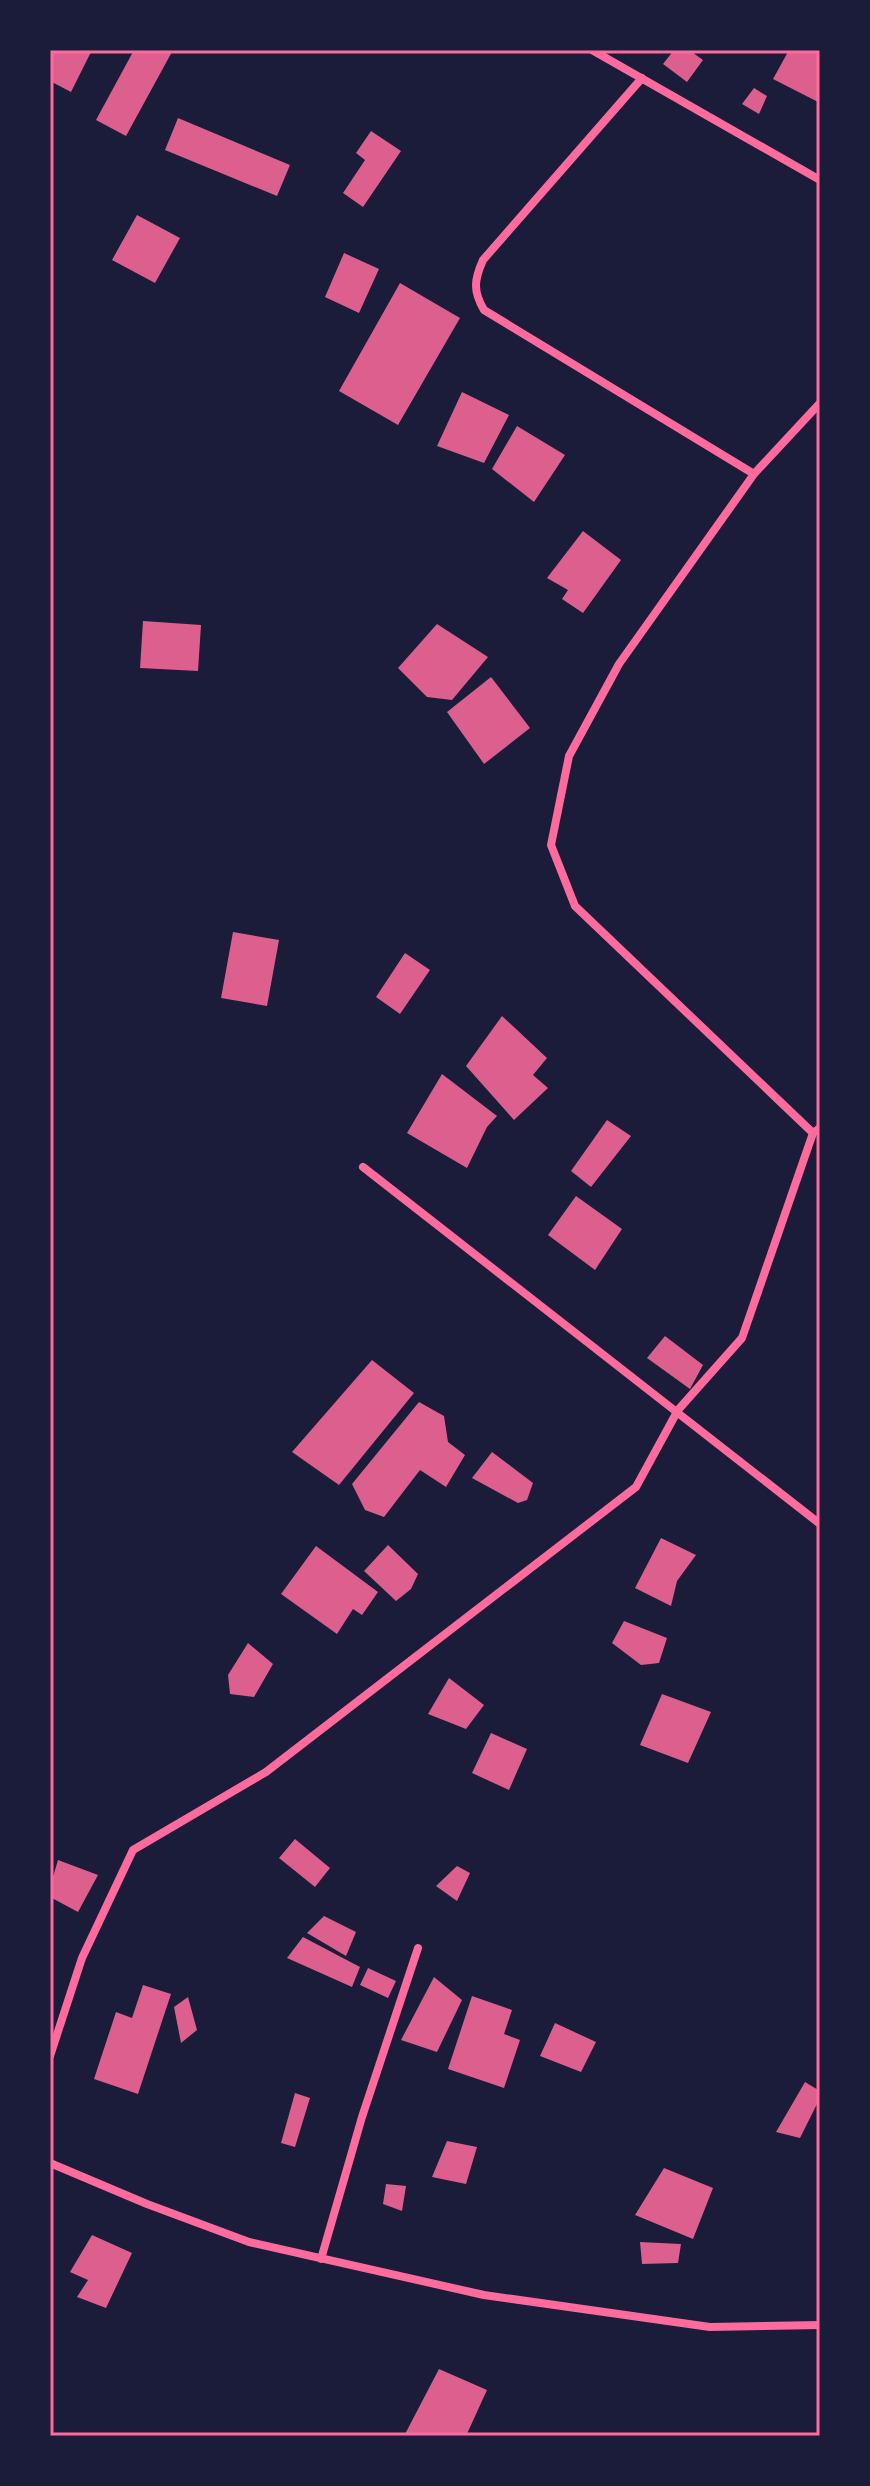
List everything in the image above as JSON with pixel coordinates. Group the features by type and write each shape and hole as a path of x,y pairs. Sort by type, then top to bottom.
{"street":[{"path":"592,50 820,180"},
{"path":"642,78 483,260 475,276 476,297 484,310 754,474"},
{"path":"50,2056 82,1958 133,1850 266,1772 636,1487 678,1410 742,1338 816,1131 575,906 551,845 569,756 619,664 754,474 820,403"},
{"path":"363,1167 678,1410 820,1524"},
{"path":"321,2259 362,2117 418,1948"},
{"path":"50,2163 249,2242 484,2295 710,2327 820,2325"}],"building":[{"path":"50,50 92,50 71,92 50,81"},
{"path":"134,50 173,50 126,136 96,120"},
{"path":"674,50 689,50 703,60 687,82 663,64"},
{"path":"789,50 820,50 820,103 773,79"},
{"path":"754,88 767,96 759,114 742,104"},
{"path":"178,118 290,165 277,196 165,150"},
{"path":"371,131 401,151 363,207 343,193 365,160 356,153"},
{"path":"137,215 180,238 155,283 112,260"},
{"path":"344,253 379,269 359,313 325,297"},
{"path":"400,283 460,318 398,425 339,391"},
{"path":"462,392 509,415 484,463 437,446"},
{"path":"517,426 565,455 534,502 492,469"},
{"path":"583,531 621,560 583,613 562,599 568,590 547,578"},
{"path":"143,621 201,625 198,671 140,668"},
{"path":"437,624 488,657 452,700 427,697 398,668"},
{"path":"491,677 530,728 484,764 447,712"},
{"path":"233,932 279,940 267,1006 221,998"},
{"path":"405,953 430,970 400,1014 376,997"},
{"path":"502,1016 547,1058 533,1075 548,1088 514,1120 466,1066"},
{"path":"442,1074 497,1116 487,1127 467,1168 407,1133"},
{"path":"607,1120 631,1136 591,1187 571,1171"},
{"path":"576,1196 622,1229 595,1270 548,1235"},
{"path":"665,1336 703,1365 690,1389 647,1358"},
{"path":"372,1360 414,1393 339,1485 292,1452"},
{"path":"419,1402 444,1416 448,1442 465,1455 446,1487 420,1470 384,1517 365,1510 352,1484"},
{"path":"492,1452 533,1483 527,1500 518,1503 472,1478"},
{"path":"661,1538 696,1555 677,1581 671,1606 635,1588"},
{"path":"388,1545 418,1574 411,1589 396,1601 364,1571"},
{"path":"316,1546 378,1592 362,1615 353,1609 337,1634 281,1594"},
{"path":"624,1621 667,1638 659,1663 641,1665 612,1643"},
{"path":"248,1643 273,1664 254,1697 230,1694 228,1675"},
{"path":"449,1678 484,1705 466,1729 428,1714"},
{"path":"662,1694 711,1712 688,1763 640,1745"},
{"path":"491,1733 527,1749 509,1790 472,1773"},
{"path":"295,1839 330,1868 315,1887 279,1858"},
{"path":"58,1860 98,1875 78,1912 50,1897"},
{"path":"457,1866 470,1873 457,1901 436,1886"},
{"path":"324,1916 356,1932 346,1956 307,1933"},
{"path":"303,1937 360,1967 352,1987 287,1958"},
{"path":"368,1968 396,1981 388,1998 360,1985"},
{"path":"434,1977 462,2000 437,2052 401,2040"},
{"path":"143,1985 171,1994 138,2094 94,2079 116,2012 132,2018"},
{"path":"472,1996 512,2010 504,2034 520,2040 504,2088 448,2069"},
{"path":"188,1997 197,2030 181,2043 174,2007"},
{"path":"555,2023 596,2042 581,2072 540,2056"},
{"path":"805,2082 820,2091 820,2098 800,2138 776,2132"},
{"path":"295,2093 310,2098 295,2147 281,2143"},
{"path":"447,2141 477,2147 466,2184 432,2177"},
{"path":"664,2168 713,2188 693,2239 635,2215"},
{"path":"386,2184 406,2186 402,2211 383,2204"},
{"path":"92,2235 132,2253 106,2308 77,2297 88,2280 70,2272"},
{"path":"640,2242 681,2244 678,2263 642,2264"},
{"path":"439,2369 487,2390 466,2436 404,2436"}]}
